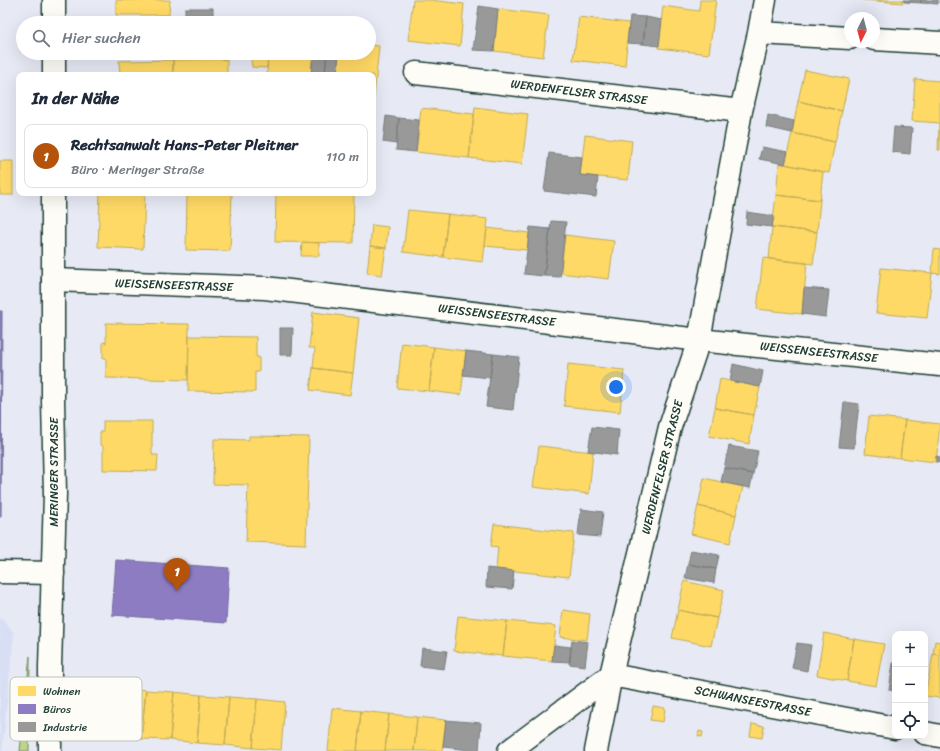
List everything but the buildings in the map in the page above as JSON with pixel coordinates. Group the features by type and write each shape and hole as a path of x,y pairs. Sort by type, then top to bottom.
{"street":[{"path":"54,0 54,16"},
{"name":"WERDENFELSER STRASSE","path":"596,751 611,675 670,427 699,340 741,111 760,33 766,0"},
{"path":"760,33 844,38"},
{"path":"880,40 940,43"},
{"path":"54,60 54,72"},
{"name":"WERDENFELSER STRASSE","path":"416,72 741,111"},
{"name":"MERINGER STRASSE","path":"50,677 55,494 53,400 53,196"},
{"name":"WEISSENSEESTRASSE","path":"53,280 265,288 699,340 940,365"},
{"path":"0,572 53,573"},
{"path":"509,751 611,675"},
{"name":"SCHWANSEESTRASSE","path":"611,675 892,727"},
{"path":"928,734 940,736"}],"shaded area":[{"path":"0,617 14,633 2,751 0,751"}],"green space":[{"path":"30,656 30,677 28,677"},
{"path":"21,741 29,741 29,751 20,751"}],"place":[{"name":"Rechtsanwalt Hans-Peter Pleitner","path":"177,591"}]}
